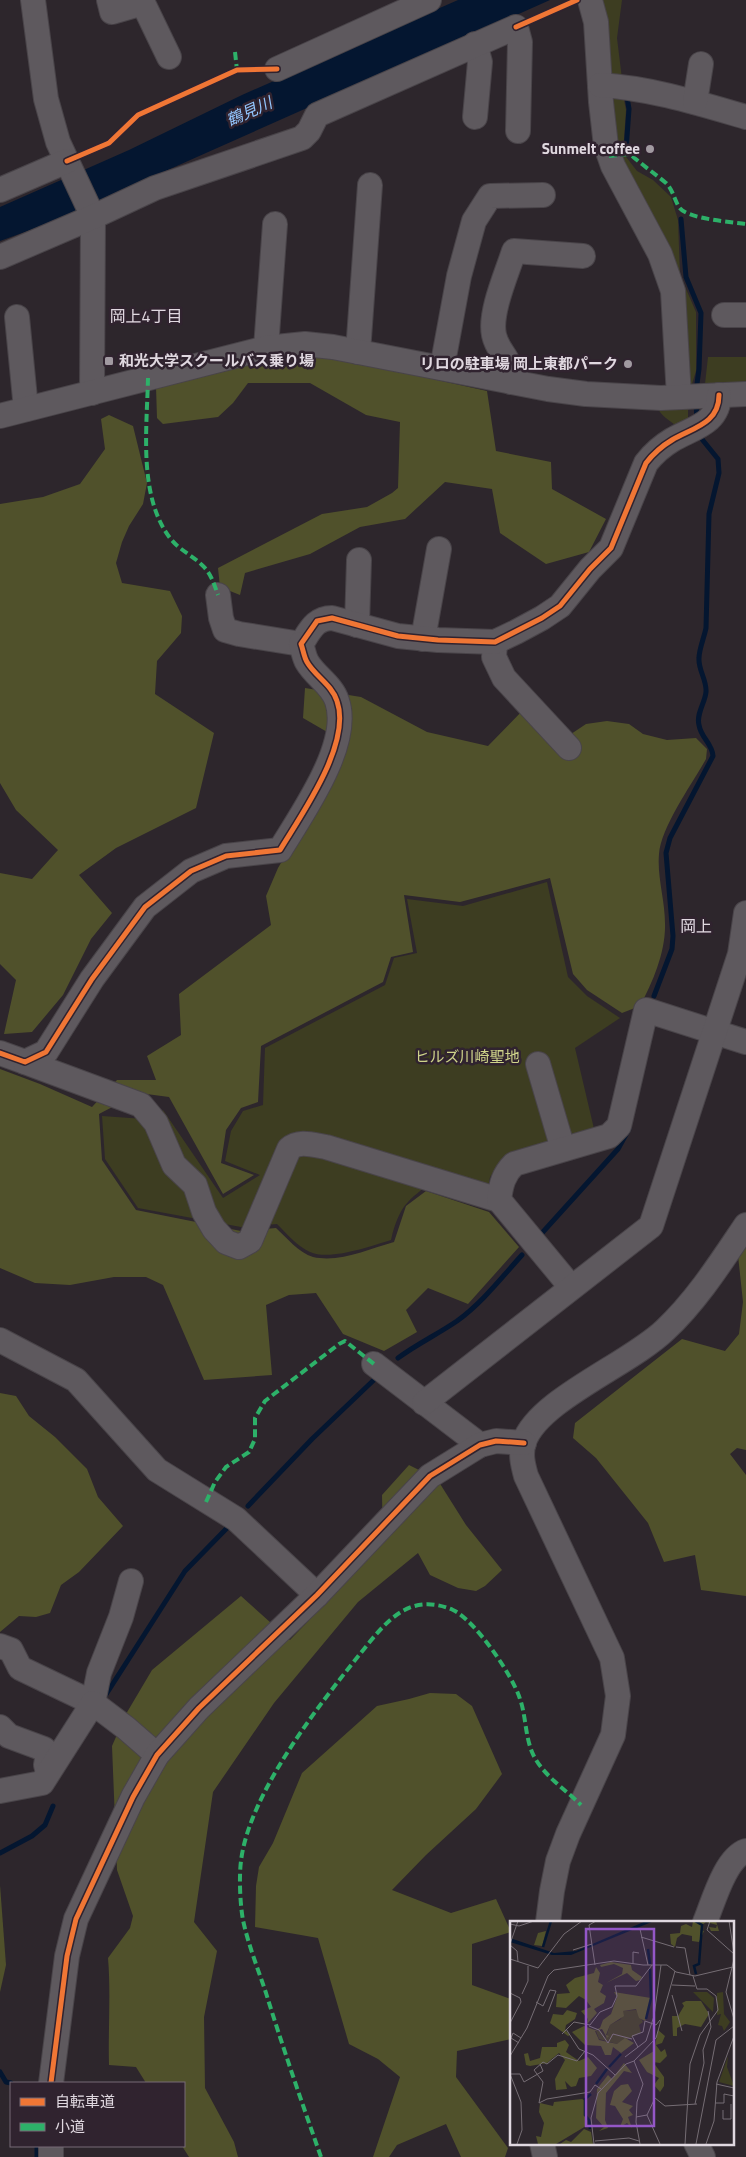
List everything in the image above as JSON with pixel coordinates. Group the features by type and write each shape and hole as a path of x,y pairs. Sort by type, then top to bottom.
{"street":[{"path":"33,0 45,97 58,142 93,215 92,393"},
{"path":"109,0 112,12 143,3 169,57"},
{"path":"277,69 429,0"},
{"path":"301,644 317,620 325,618 398,636 495,642 542,618 560,606 590,569 611,548 646,463 653,454 672,440 707,423 717,410 698,396 673,291 660,254 608,154 604,137 596,22 590,0"},
{"path":"0,257 155,188 302,138 309,131 317,115 516,27 520,42 518,131"},
{"path":"475,44 480,62 475,117"},
{"path":"695,102 701,64"},
{"path":"600,85 624,87 695,102 746,118"},
{"path":"0,190 68,164"},
{"path":"358,352 370,185"},
{"path":"442,368 459,276 474,221 490,196 543,194"},
{"path":"266,348 275,224"},
{"path":"511,382 512,370 494,336 494,318 514,251 583,256"},
{"path":"17,317 26,410"},
{"path":"0,416 266,348 305,344 586,394 624,398 746,394"},
{"path":"423,639 439,549"},
{"path":"357,625 359,560"},
{"path":"218,595 221,618 225,630 301,644"},
{"path":"495,642 494,657 504,678 569,748"},
{"path":"25,1062 46,1052 92,979 145,907 191,871 217,860 250,852 280,850 326,772 336,741 338,727 338,702 334,694 307,662 301,644"},
{"path":"424,1403 651,1226 740,954 746,913"},
{"path":"499,1200 501,1184 506,1173 514,1164 609,1136 619,1126 646,1010 746,1042"},
{"path":"0,1053 141,1105 156,1123 174,1165 195,1185 204,1212 214,1229 226,1242 239,1247 250,1241 289,1149 294,1144 305,1143 326,1147 499,1200 571,1287"},
{"path":"538,1064 563,1149"},
{"path":"548,1921 558,1861 568,1834 613,1735 618,1696 612,1658 526,1476 522,1459 524,1443 543,1414 557,1402 644,1349 664,1331 697,1295 746,1225"},
{"path":"0,1340 76,1380 157,1470 236,1519 317,1595"},
{"path":"374,1364 480,1445"},
{"path":"51,2082 67,1956 76,1920 133,1797 157,1755 199,1708 317,1595 430,1476 480,1445 496,1441 524,1443"},
{"path":"0,1791 42,1783 93,1704 99,1673 121,1617 131,1581"},
{"path":"0,1646 11,1650 20,1668 93,1704 126,1728 157,1755"},
{"path":"1,1730 9,1736 44,1749 48,1753 46,1765 48,1772"},
{"path":"706,1921 726,1871 740,1853 746,1851"},
{"path":"542,2144 545,2157"},
{"path":"696,2144 703,2157"}],"green space":[{"path":"595,0 622,0 617,38 622,79 615,78 606,69"},
{"path":"617,94 623,95 626,110 623,153 637,171 653,180 671,197 678,220 680,275 696,312 696,371 692,384 690,384 683,320 621,164 609,102"},
{"path":"305,353 487,391 496,451 551,462 552,489 606,519 589,552 546,564 500,533 492,489 445,482 405,519 360,527 310,554 245,573 240,595 220,587 218,568 322,514 367,507 398,488 400,422 366,415 310,383 248,383 233,403 218,417 163,424 157,418 156,387 269,357"},
{"path":"708,357 746,357 746,382 705,384"},
{"path":"692,406 688,410 688,419 679,429 661,414 657,407"},
{"path":"109,415 133,426 147,483 143,504 129,526 116,563 122,583 170,591 182,616 181,633 157,661 155,694 214,733 196,808 116,848 79,875 112,913 91,939 63,995 32,1032 4,1034 16,980 0,964 0,873 32,879 58,850 16,810 0,783 0,504 43,497 80,484 105,449 101,419"},
{"path":"305,688 361,697 427,732 488,746 528,705 571,734 586,724 607,721 629,724 643,734 667,740 696,738 707,749 706,759 671,819 661,843 659,863 665,914 665,934 658,966 640,1006 622,1013 587,990 573,974 550,878 460,902 404,895 413,952 391,957 383,982 261,1046 258,1102 241,1108 226,1130 221,1163 254,1175 223,1194 169,1097 139,1093 99,1114 102,1160 136,1210 241,1231 276,1228 308,1255 333,1258 344,1257 394,1242 406,1206 426,1191 489,1212 519,1247 468,1304 428,1288 406,1310 417,1332 384,1351 343,1334 316,1293 289,1295 266,1305 272,1375 204,1380 163,1285 146,1277 114,1277 70,1285 35,1283 0,1268 0,1069 92,1107 117,1080 156,1080 147,1056 181,1035 179,994 271,925 266,896 278,868 310,814 341,740 303,718"},
{"name":"ヒルズ川崎聖地","path":"547,882 568,977 587,996 620,1018 575,1048 595,1133 499,1165 490,1177 488,1188 440,1176 408,1202 398,1217 391,1240 339,1254 328,1255 310,1252 296,1243 277,1224 241,1227 138,1208 105,1159 102,1116 158,1120 163,1110 223,1198 260,1175 225,1161 231,1131 243,1111 263,1105 265,1048 385,985 394,958 417,953 407,899 463,906"},
{"path":"746,1211 746,1450 737,1448 730,1454 746,1475 746,1596 701,1590 695,1555 664,1562 648,1523 596,1458 573,1438 575,1423 682,1339 725,1351 739,1334 743,1302 737,1246"},
{"path":"0,1393 16,1396 29,1416 55,1437 87,1469 98,1497 123,1526 79,1572 61,1585 50,1613 36,1617 19,1616 0,1632"},
{"path":"409,1465 437,1479 466,1525 502,1570 485,1586 476,1591 458,1588 430,1575 418,1553 358,1602 274,1703 213,1792 194,1922 217,1951 204,2017 205,2088 234,2142 238,2157 189,2157 183,2147 185,2147 185,2082 145,2082 136,2067 109,2065 108,1958 130,1928 133,1916 117,1870 112,1746 126,1714 152,1670 241,1596 290,1640 383,1543 382,1495"},
{"path":"430,1693 456,1694 472,1706 502,1774 476,1809 426,1855 392,1890 451,1913 496,1899 510,1930 510,1932 472,1944 472,1985 510,1999 510,2039 457,2051 456,2077 508,2148 505,2157 461,2157 446,2124 397,2145 389,2157 373,2157 400,2077 378,2059 349,2044 318,1938 255,1927 256,1886 259,1867 273,1843 302,1773 377,1706"},
{"path":"0,1885 6,1965 0,1992"}],"water":[{"name":"鶴見川","path":"458,0 550,0 44,225 0,241 0,207 129,150 242,95"}],"waterway":[{"path":"626,150 629,109 627,97"},
{"path":"681,219 686,277 701,313 699,369 696,391"},
{"path":"696,402 697,421"},
{"path":"654,996 672,949 673,936 666,853 670,838 713,756 711,748 700,730 698,721 706,692 699,658 706,628 709,514 719,473 718,459 701,438"},
{"path":"542,1233 618,1149 629,1129"},
{"path":"398,1358 466,1314 491,1290 522,1255"},
{"path":"248,1506 312,1439 378,1376"},
{"path":"105,1696 185,1571 228,1527"},
{"path":"0,1853 32,1836 45,1825 53,1806"},
{"path":"0,2072 6,2082 10,2083"},
{"path":"37,2147 37,2157"}],"marked path":[{"path":"235,52 237,70"},
{"path":"609,156 630,154 666,183 683,211 700,217 746,224"},
{"path":"148,378 146,440 149,482 153,502 160,521 170,538 177,546 205,568 212,579 218,595"},
{"path":"206,1502 215,1482 226,1467 249,1452 255,1439 255,1418 265,1401 345,1341 374,1364"},
{"path":"321,2157 248,1938 243,1920 240,1882 241,1861 247,1835 257,1808 288,1752 325,1699 379,1631 399,1613 410,1607 423,1604 437,1605 453,1610 462,1616 482,1636 510,1677 520,1699 530,1746 536,1760 547,1774 581,1805"}],"cycle path":[{"path":"516,27 577,0"},
{"path":"67,161 109,143 138,115 237,70 277,69"},
{"path":"0,1053 25,1062 46,1052 92,979 145,907 191,871 226,856 280,850 322,779 337,738 340,718 335,695 307,662 301,644 317,621 332,618 398,636 438,640 495,642 542,618 560,606 590,569 611,548 646,463 668,442 709,419 718,405 719,395"},
{"path":"51,2082 67,1956 76,1919 133,1797 157,1755 199,1708 317,1595 430,1476 480,1445 496,1441 524,1443"}],"place":[{"name":"Sunmelt coffee","path":"650,149"},
{"name":"和光大学スクールバス乗り場","path":"109,361"},
{"name":"リロの駐車場 岡上東都パーク","path":"628,364"}],"district":[{"name":"岡上4丁目","path":"146,316"},
{"name":"岡上","path":"696,926"}]}
